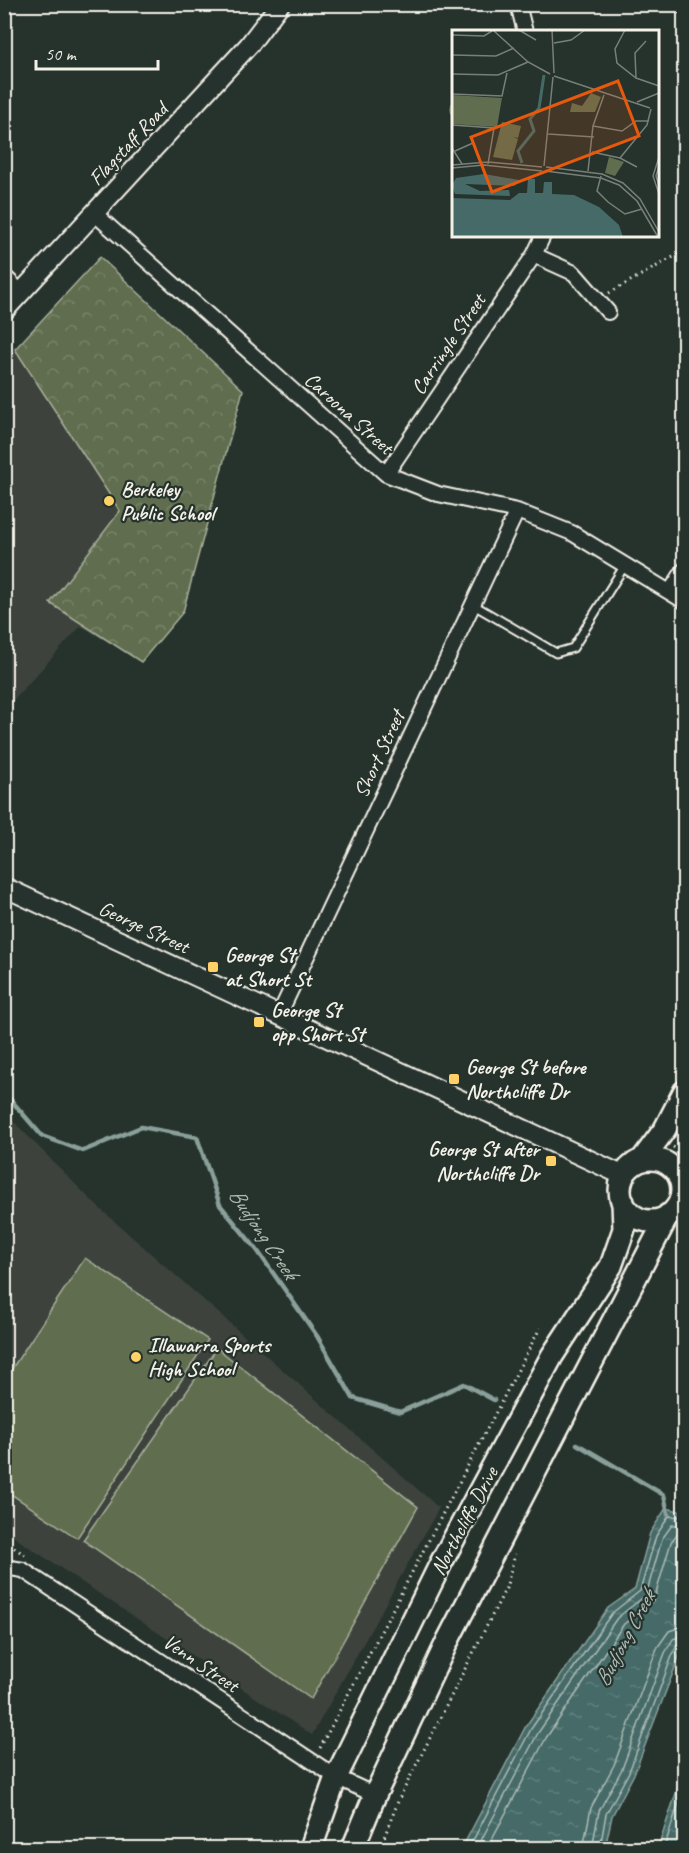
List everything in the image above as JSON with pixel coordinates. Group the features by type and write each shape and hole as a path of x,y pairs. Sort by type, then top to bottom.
{"main road":[{"name":"Flagstaff Road","path":"4,311 249,45 280,4"},
{"name":"George Street","path":"4,887 624,1176"},
{"path":"642,1160 665,1129 684,1092"},
{"path":"642,1160 660,1160 668,1164 680,1178 683,1178 678,1204 668,1215 660,1219 642,1219 627,1210 622,1202 621,1184 624,1176 634,1164 642,1160"},
{"name":"Northcliffe Drive","path":"311,1848 336,1778 441,1563 552,1356 611,1266 624,1229 622,1202"},
{"name":"Northcliffe Drive","path":"352,1848 448,1640 668,1215"}],"street":[{"path":"518,4 524,30"},
{"name":"Caroona Street","path":"94,213 386,474 438,494 517,511 572,533 684,601"},
{"name":"Carringle Street","path":"386,474 534,255 543,237"},
{"path":"534,255 574,273 608,312"},
{"path":"4,276 21,292"},
{"name":"Short Street","path":"279,1014 517,511"},
{"path":"670,592 684,570"},
{"name":"Venn Street","path":"4,1568 23,1570 336,1778 375,1795"}],"lane":[{"path":"472,604 556,653 573,648 626,565"}],"path":[{"path":"597,300 684,251"},
{"path":"317,1753 540,1328"},
{"path":"4,1541 26,1556"},
{"path":"380,1848 399,1799 506,1588 516,1547"}],"shaded area":[{"name":"Berkeley Public School","path":"100,257 243,390 183,612 141,662 81,626 5,709 4,361"},
{"name":"Illawarra Sports High School","path":"4,1112 96,1205 439,1508 312,1735 5,1531"}],"green space":[{"name":"Berkeley Public School","path":"100,257 243,390 183,612 141,662 50,603 120,511 15,349"},
{"path":"85,1258 208,1340 77,1538 5,1490 5,1379"},
{"path":"217,1348 418,1507 311,1699 83,1540"}],"water":[{"path":"666,1508 684,1512 684,1644 634,1774 612,1816 605,1848 462,1848 526,1726 608,1608 635,1589 650,1533"},
{"path":"684,1769 684,1848 658,1848"}],"waterway":[{"name":"Budjong Creek","path":"4,1092 42,1136 83,1151 141,1127 197,1137 220,1205 257,1250 317,1336 353,1398 400,1412 464,1384 494,1400"},
{"name":"Budjong Creek","path":"577,1444 664,1495 668,1514"}],"place":[{"name":"Berkeley Public School","path":"109,501"},
{"name":"George St at Short St","path":"213,967"},
{"name":"George St opp Short St","path":"259,1022"},
{"name":"George St before Northcliffe Dr","path":"454,1079"},
{"name":"George St after Northcliffe Dr","path":"551,1161"},
{"name":"Illawarra Sports High School","path":"136,1357"}]}
